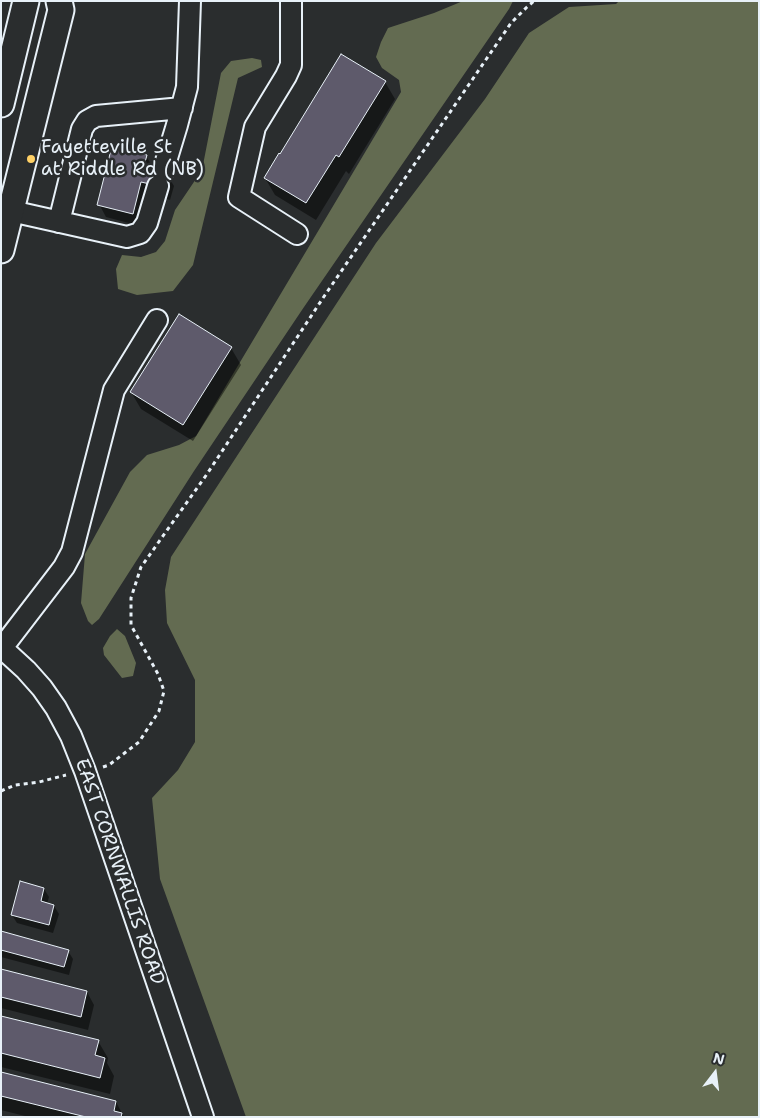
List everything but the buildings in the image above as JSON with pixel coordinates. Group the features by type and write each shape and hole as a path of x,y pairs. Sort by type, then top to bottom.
{"main road":[{"path":"1,104 26,1"},
{"path":"1,250 61,10 59,1"}],"street":[{"path":"11,211 127,237 140,233 147,223 187,87 190,1"},
{"path":"291,1 291,65 255,127 239,197 297,234"},
{"path":"59,222 82,129 87,121 96,116 182,108"},
{"path":"2,648 64,567 72,552 114,390 157,320"},
{"name":"EAST CORNWALLIS ROAD","path":"2,648 42,688 56,708 71,736 85,771 203,1117"}],"path":[{"path":"109,765 139,742 159,711 164,691 158,674 131,625 130,598 141,567 207,474 336,279 511,24 534,1"},
{"path":"1,791 15,785 39,782 62,775"}],"green space":[{"path":"463,1 513,1 194,471 99,619 92,625 88,621 81,603 85,554 130,472 147,455 179,445 196,436 401,92 399,80 382,68 376,57 388,28"},
{"path":"619,1 759,1 759,1117 246,1117 160,879 152,798 178,770 195,742 195,680 167,623 165,590 171,557 376,243 485,99 529,33 569,7 616,4"},
{"path":"252,58 261,60 262,67 238,78 193,265 173,291 137,295 118,289 116,269 122,255 141,257 156,252 165,241 175,210 202,170 221,73 231,61"},
{"path":"117,629 125,636 136,663 133,676 122,678 104,655 103,648"}],"place":[{"name":"Fayetteville St at Riddle Rd (NB)","path":"31,159"}]}
